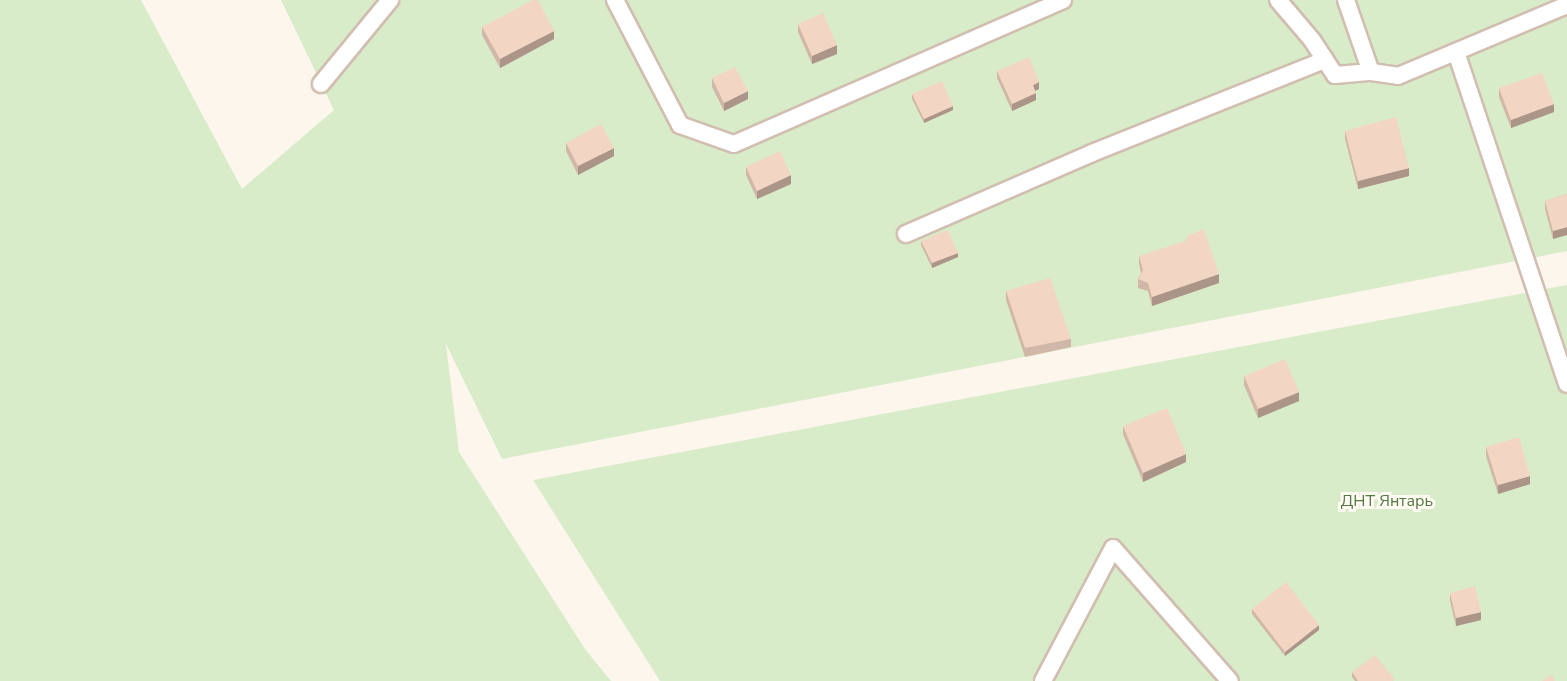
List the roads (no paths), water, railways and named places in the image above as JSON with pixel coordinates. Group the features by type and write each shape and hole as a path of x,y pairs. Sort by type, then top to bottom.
{"lane":[{"path":"321,84 390,0"},
{"path":"615,0 680,125 734,144 1063,0"},
{"path":"1278,0 1312,40 1335,75 1371,72 1398,76 1567,5"},
{"path":"1346,0 1371,72"},
{"path":"1456,52 1567,384"},
{"path":"906,234 1092,153 1325,60"},
{"path":"1043,681 1113,548 1230,681"}],"park label":[{"name":"ДНТ Янтарь","path":"1387,501"}]}
